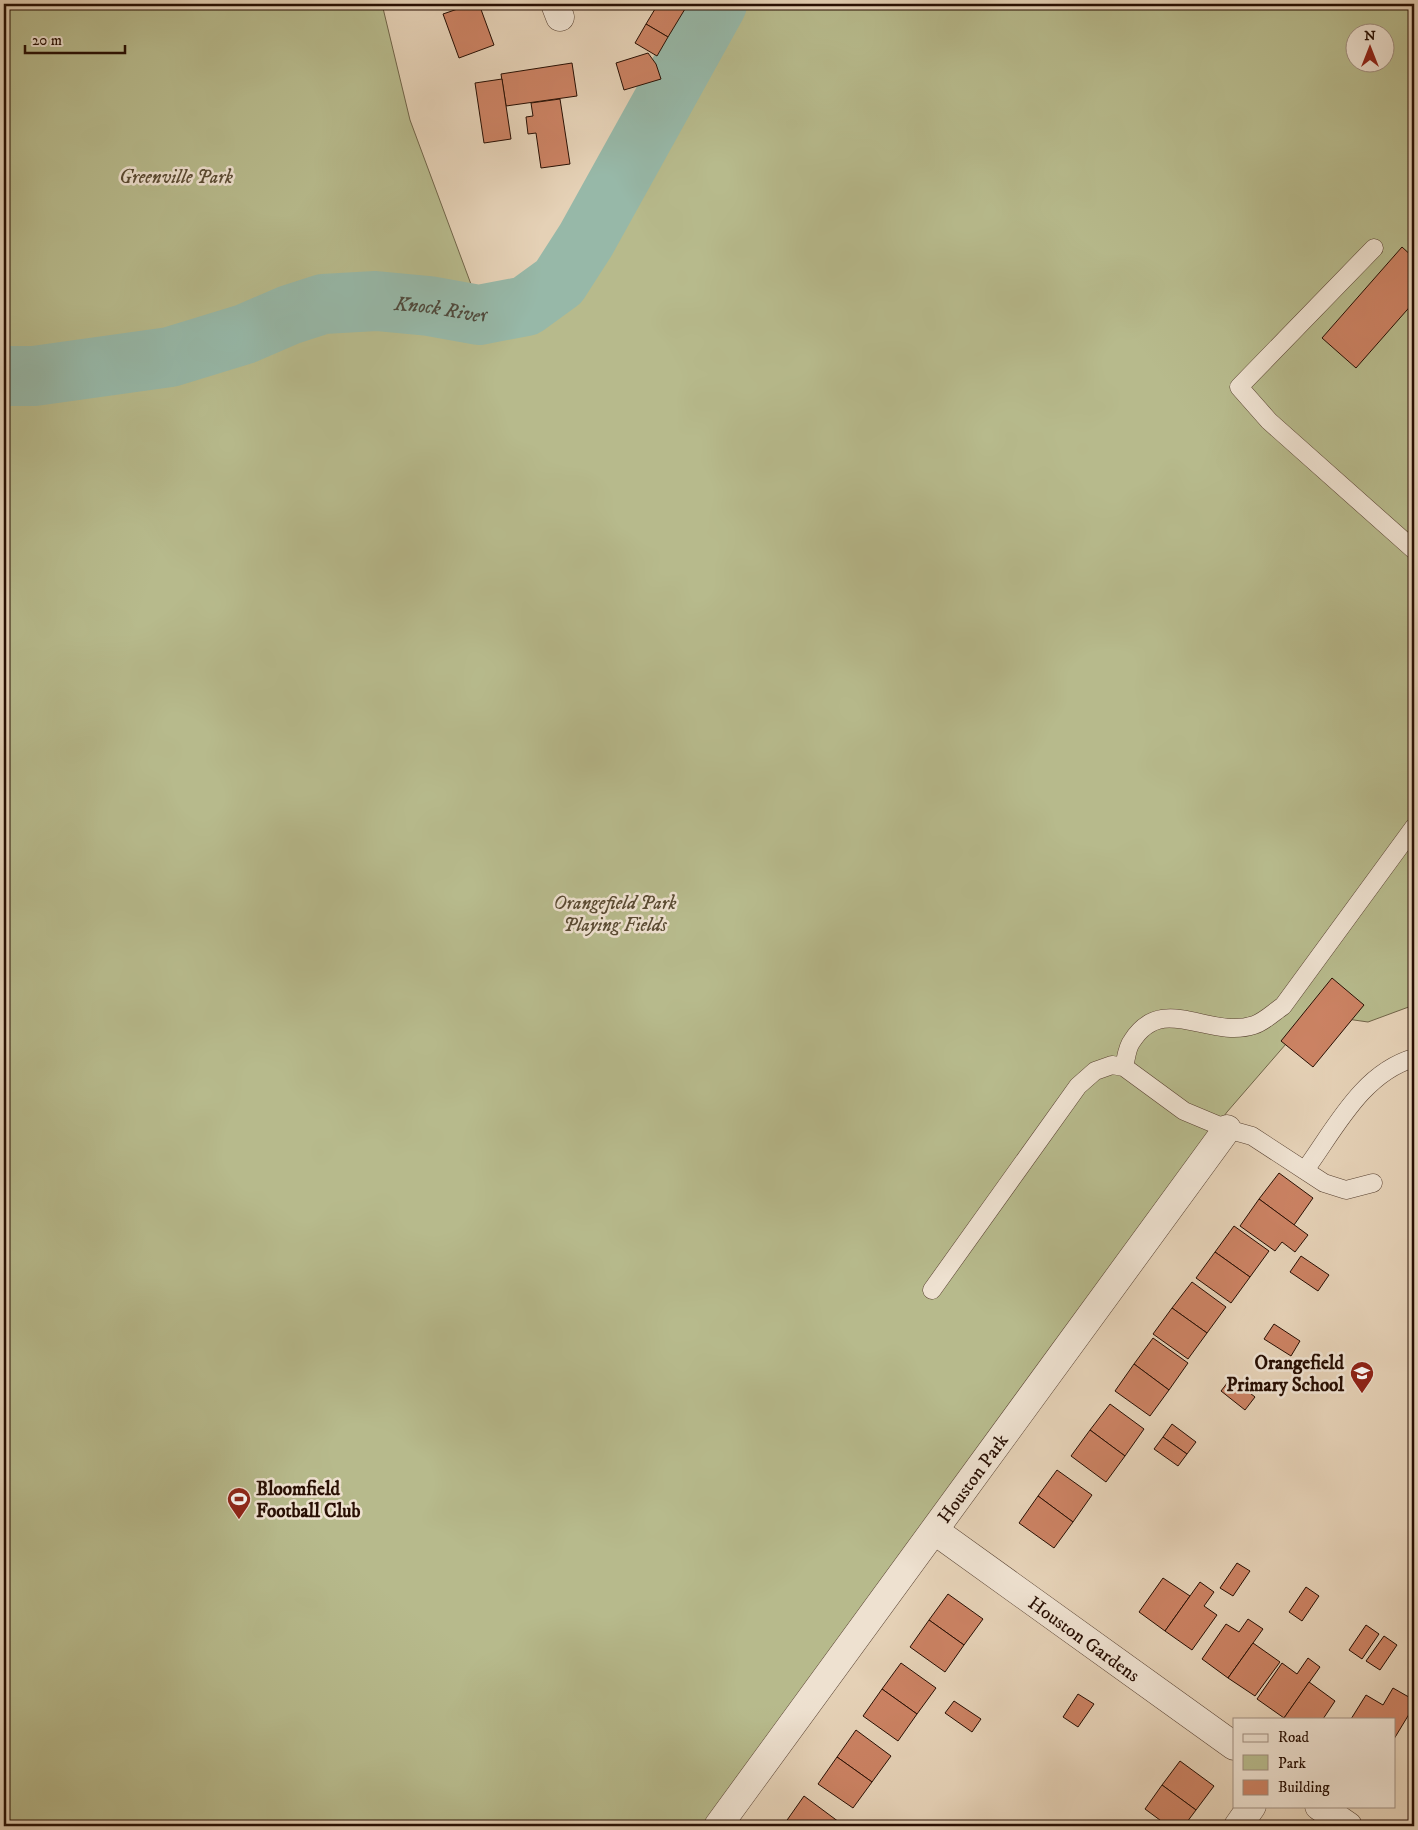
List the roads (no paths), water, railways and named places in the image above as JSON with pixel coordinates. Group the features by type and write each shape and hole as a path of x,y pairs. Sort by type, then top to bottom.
{"street":[{"name":"Houston Park","path":"718,1826 1227,1129"},
{"name":"Houston Gardens","path":"935,1531 1233,1745"},
{"path":"1238,1826 1251,1808"},
{"path":"1322,1808 1348,1826"}],"lane":[{"path":"1374,248 1239,387 1269,421 1414,550"},
{"path":"1124,1067 1131,1042 1150,1021 1175,1017 1201,1025 1232,1028 1254,1025 1283,1006 1414,827"},
{"path":"1305,1170 1368,1083 1401,1062 1414,1058"},
{"path":"932,1290 1078,1086 1095,1071 1112,1065 1124,1067 1184,1112 1227,1129 1252,1136 1324,1183 1346,1190 1373,1182"}],"waterway":[{"name":"Knock River","path":"4,376 34,376 170,357 245,334 289,315 323,304 376,301 429,306 479,315 526,306 559,282 586,240 717,4"}],"place":[{"name":"Orangefield Primary School","path":"1362,1394"},
{"name":"Bloomfield Football Club","path":"239,1520"}],"park label":[{"name":"Greenville Park","path":"176,176"},
{"name":"Orangefield Park Playing Fields","path":"615,913"}]}
